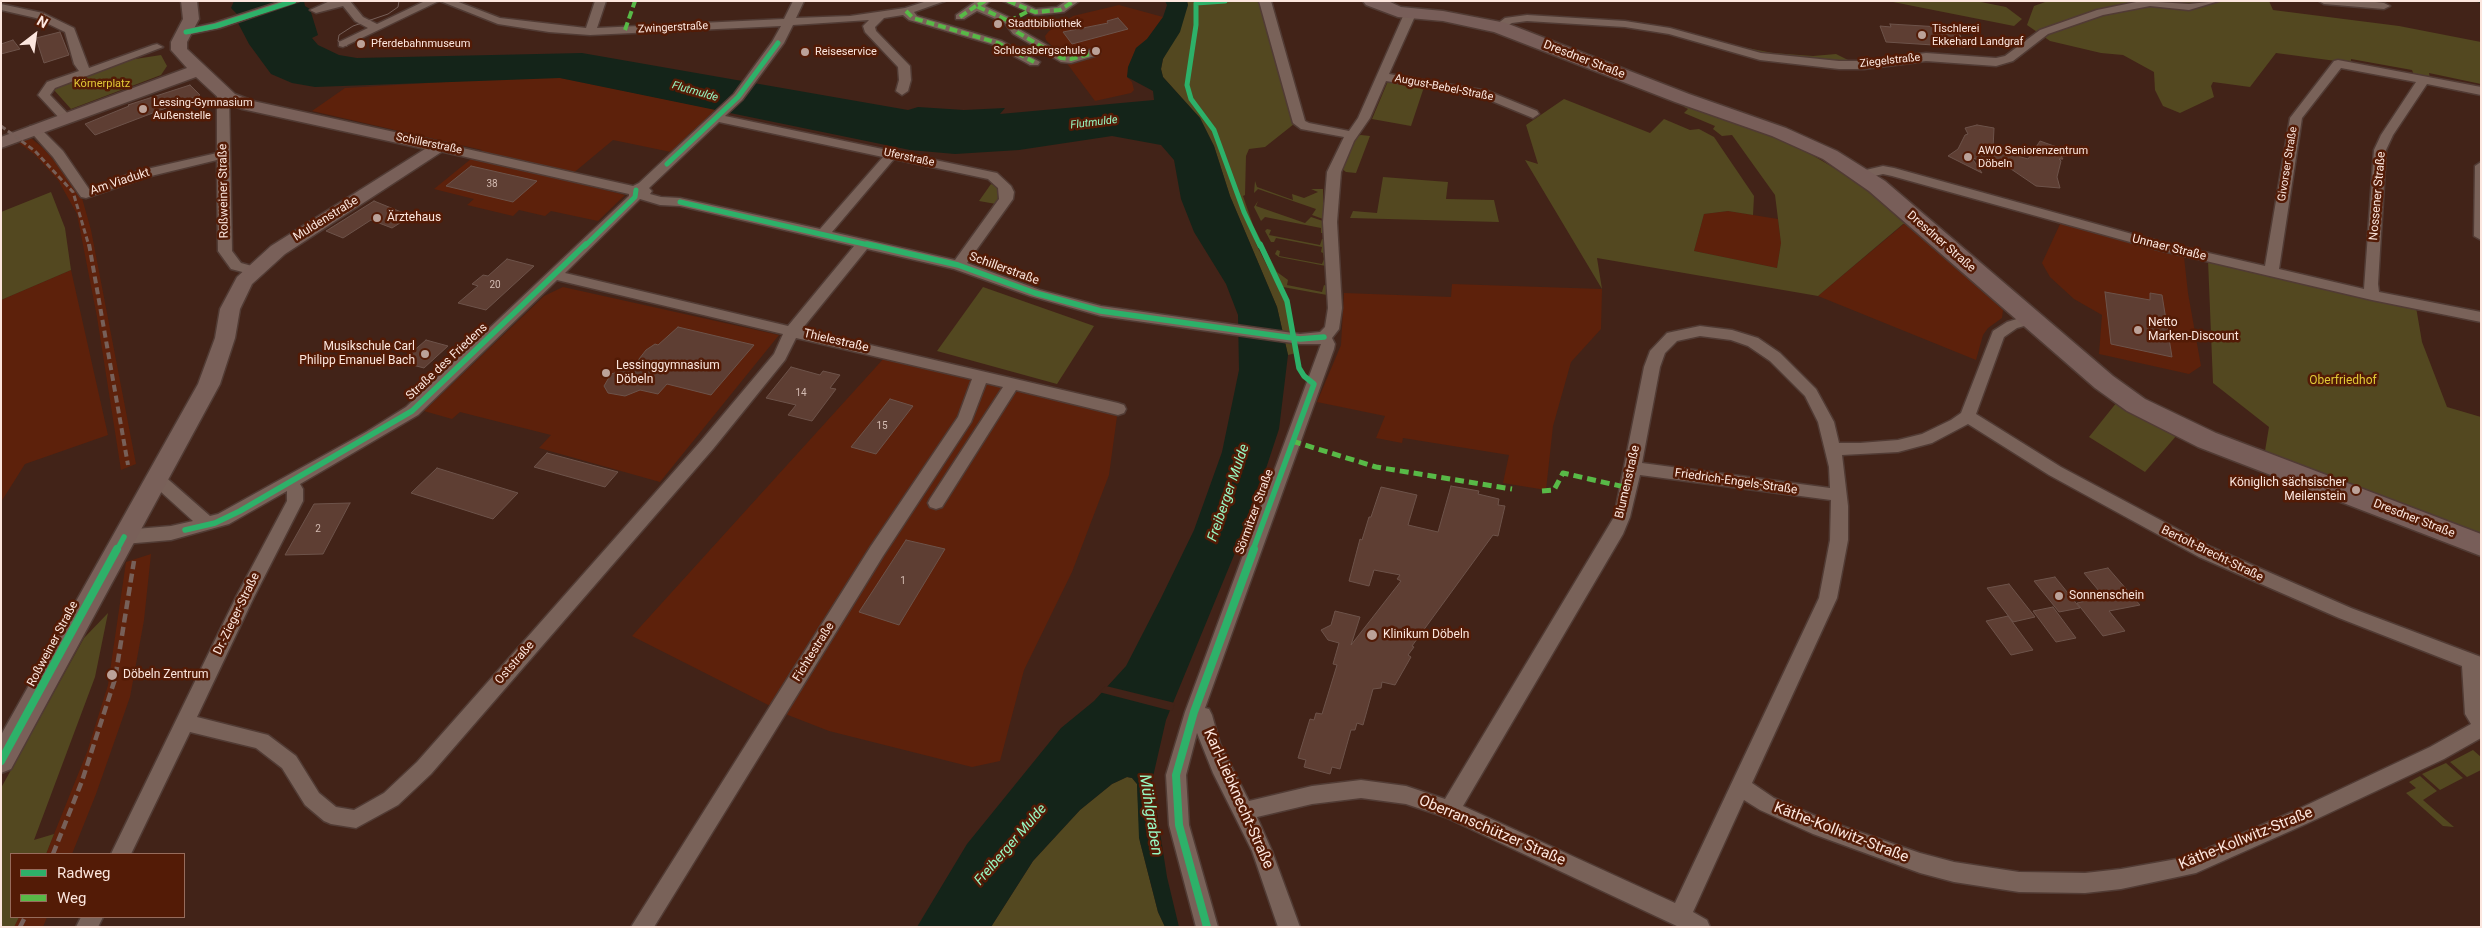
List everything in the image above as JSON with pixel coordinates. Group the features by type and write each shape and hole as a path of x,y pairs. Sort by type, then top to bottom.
{"main road":[{"path":"189,1 191,19 178,46 179,50 222,93"},
{"name":"Dresdner Straße","path":"1372,1 1398,12 1443,16 1498,27 1786,135 1830,155 1862,175 2030,320 2104,382 2136,405 2184,431 2481,545"},
{"path":"1,143 34,129 198,70"},
{"name":"Schillerstraße","path":"222,93 248,105 440,147"},
{"name":"Muldenstraße","path":"230,309 244,281 266,259 308,230 440,147"},
{"name":"Roßweiner Straße","path":"1,761 209,384 225,338 230,309"}],"street":[{"path":"184,35 294,1"},
{"path":"343,44 434,1"},
{"name":"Zwingerstraße","path":"444,1 498,22 590,32 850,19 906,11 936,2"},
{"path":"590,32 601,1"},
{"name":"Straße des Friedens","path":"124,537 171,533 208,524 240,512 412,410 635,197 636,190 644,186 721,115 751,82 778,43 799,1"},
{"path":"1008,1 1029,11"},
{"path":"1009,21 1029,11 1060,10 1074,1"},
{"path":"1265,1 1299,122 1305,126 1352,135 1364,118 1410,14"},
{"name":"Ziegelstraße","path":"1498,27 1509,20 1527,18 1625,24 1670,31 1760,56 1839,65 1864,65 1926,57 1996,62 2009,59 2044,32 2101,12 2150,3 2189,7 2214,1"},
{"path":"2324,1 2384,6"},
{"path":"316,10 336,3 346,3 359,19 376,28"},
{"path":"960,17 980,4 1009,21 1017,32 1061,58 1072,59 1094,53"},
{"path":"1,7 39,15 70,30 80,64 85,71"},
{"path":"906,11 913,18 966,32 998,43 1034,62"},
{"path":"880,15 869,26 871,32 904,66 905,80 902,91"},
{"path":"66,118 44,94 46,89 58,81 157,47"},
{"name":"Givorser Straße","path":"2271,272 2296,118 2340,64 2481,91"},
{"name":"August-Bebel-Straße","path":"1383,77 1484,94 1533,114"},
{"name":"Nossener Straße","path":"2372,295 2380,150 2387,135 2424,79"},
{"name":"Roßweiner Straße","path":"222,93 225,250 236,266 254,271"},
{"name":"Uferstraße","path":"721,115 891,155 992,176 1008,192 1006,199 958,265"},
{"name":"Am Viadukt","path":"34,129 58,154 86,194 143,174 224,155"},
{"name":"Sörmitzer Straße","path":"1194,712 1328,349 1328,344 1324,337 1332,329 1335,308 1331,188 1340,157 1352,135"},
{"name":"Schillerstraße","path":"440,147 636,190 649,199 680,202 958,265 1063,301 1124,316 1300,338 1324,337"},
{"path":"822,234 891,155"},
{"path":"2481,166 2481,236"},
{"name":"Unnaer Straße","path":"1862,175 1883,170 1910,175 2108,233 2372,295 2481,316"},
{"name":"Oststraße","path":"184,722 261,742 289,762 312,799 332,815 356,819 391,799 424,768 707,445 780,356 792,331 864,243"},
{"name":"Thielestraße","path":"554,275 1118,409"},
{"path":"1833,449 1860,449 1909,443 1941,433 1967,416 1998,334 2012,325 2030,320"},
{"name":"Blumenstraße","path":"1450,810 1454,799 1614,534 1622,517 1652,366 1658,350 1672,337 1700,331 1740,337 1759,346 1775,357 1811,393 1818,403 1826,422 1833,449 1840,495 1839,540 1828,598 1742,787 1680,916"},
{"name":"Fichtestraße","path":"642,927 877,551 965,418 981,375"},
{"path":"936,503 1013,383"},
{"name":"Bertolt-Brecht-Straße","path":"1967,416 2055,472 2205,552 2328,606 2476,664"},
{"name":"Friedrich-Engels-Straße","path":"1633,468 1840,495"},
{"path":"156,478 208,524"},
{"name":"Dr.-Zieger-Straße","path":"121,853 245,597 295,501 295,489 289,484"},
{"path":"2476,664 2475,714 2481,722"},
{"path":"1194,712 1176,774 1176,796 1187,859 1207,927"},
{"name":"Karl-Liebknecht-Straße","path":"1194,712 1202,715 1210,744 1262,851 1289,927"},
{"name":"Käthe-Kollwitz-Straße","path":"1742,787 1767,804 1820,827 1920,863 1954,872 2019,882 2085,883 2120,879 2189,866 2290,823 2437,753 2481,728"},
{"name":"Oberranschützer Straße","path":"1244,811 1300,798 1361,789 1406,795 1450,810 1680,916 1699,927"}],"shaded area":[{"name":"Schlossbergschule","path":"1119,5 1163,17 1147,39 1136,48 1127,77 1132,82 1134,90 1131,93 1095,101 1060,54 1046,40 1045,36 1049,31 1073,16"},
{"path":"528,77 560,78 719,110 691,132 671,152 613,140 565,180 625,195 598,221 551,211 545,216 519,210 513,216 467,205 474,199 434,189 482,150 312,111 345,88"},
{"path":"27,135 43,148 71,180 82,198 91,230 136,464 121,470 97,317 77,214 58,180 35,155 15,140"},
{"path":"1728,211 1778,219 1781,243 1777,268 1694,251 1704,214"},
{"path":"2061,222 2184,257 2188,293 2201,366 2189,374 2099,354 2102,315 2074,299 2050,277 2042,263"},
{"path":"1904,224 1910,224 2003,310 2002,318 1988,328 1983,335 1976,360 1818,296"},
{"path":"71,270 108,435 25,464 1,502 1,300"},
{"path":"1452,284 1602,289 1601,329 1571,362 1553,426 1546,490 1503,483 1509,455 1403,438 1402,443 1376,438 1385,416 1317,402 1341,345 1344,293 1451,297"},
{"name":"Lessinggymnasium Döbeln","path":"563,287 779,335 660,482 539,448 551,435 460,412 452,419 424,411 544,296"},
{"path":"885,357 1118,409 1109,475 1072,572 1024,670 1000,761 972,767 829,731 788,715 632,636"},
{"path":"151,554 144,620 130,697 96,794 72,853 46,853 87,752 108,685 126,562"},
{"path":"18,918 47,918 43,927 14,927"}],"green space":[{"path":"1187,1 1261,1 1294,124 1265,147 1249,149 1246,156 1245,195 1243,196 1253,225 1277,272 1288,280 1287,285 1322,292 1324,285 1327,286 1327,295 1283,287 1251,224 1240,196 1237,197 1257,246 1285,301 1296,353 1288,355 1277,307 1230,196 1214,146 1200,118 1163,77 1161,69 1163,59 1188,5"},
{"path":"1888,1 1976,1 2006,7 2022,19 2014,26"},
{"path":"2048,1 2269,1 2273,10 2399,26 2481,42 2481,84 2429,73 2430,79 2414,75 2412,70 2351,59 2351,63 2276,53 2250,87 2213,82 2211,86 2214,97 2180,113 2163,106 2155,90 2154,72 2123,55 2101,53 2050,41 2027,25 2034,6"},
{"path":"1732,45 1773,53 1813,56 1836,54 1852,62 1760,55"},
{"name":"Körnerplatz","path":"161,55 167,66 161,75 71,109 54,90 67,82 129,60"},
{"path":"1388,81 1424,87 1411,126 1372,119"},
{"path":"1564,99 1650,133 1664,119 1690,130 1699,129 1714,137 1754,196 1753,215 1728,211 1704,214 1694,251 1777,268 1781,243 1775,195 1732,135 1722,136 1713,129 1715,126 1684,113 1688,109 1684,107 1687,104 1774,136 1802,149 1851,178 1910,224 1903,224 1818,296 1597,258 1602,289 1525,160 1538,164 1526,125"},
{"path":"1356,136 1370,136 1356,173 1346,172 1342,169"},
{"path":"1383,177 1448,182 1446,199 1494,200 1499,222 1350,218 1353,211 1377,213"},
{"path":"1255,181 1257,187 1293,200 1292,194 1304,198 1318,192 1311,189 1323,189 1323,219 1312,215 1316,209 1258,189 1254,193"},
{"path":"991,184 997,186 1003,195 996,204 979,201"},
{"path":"51,192 65,228 71,270 1,300 1,212"},
{"path":"1258,201 1256,206 1305,223 1311,217 1323,221 1324,233 1321,233 1321,228 1265,217 1261,221 1254,207"},
{"path":"1267,229 1271,230 1269,235 1320,245 1322,239 1325,239 1326,266 1279,257 1275,254 1277,250 1280,251 1279,256 1322,264 1324,259 1321,252 1322,247 1276,238 1274,242 1271,242 1265,231"},
{"name":"Oberfriedhof","path":"2208,260 2416,307 2422,342 2447,407 2481,417 2481,538 2264,457 2269,427 2213,383"},
{"path":"983,287 1094,326 1057,384 937,351"},
{"path":"2117,402 2177,435 2145,472 2089,437"},
{"path":"108,613 95,677 34,840 54,834 46,853 10,853 10,918 18,918 14,927 1,927 1,788 84,638"},
{"path":"2473,750 2481,757 2481,770 2467,777 2450,762"},
{"path":"2446,763 2463,778 2440,790 2422,774"},
{"path":"2420,776 2437,791 2423,800 2454,827 2443,826 2406,793 2416,788 2409,782"},
{"path":"1127,777 1132,778 1137,784 1140,842 1158,912 1165,927 991,927 1033,861 1080,810 1112,784"}],"water":[{"path":"234,1 304,1 305,6 310,9 318,35 312,38 318,45 339,55 357,58 582,53 908,110 918,107 964,110 1005,108 1000,114 1154,100 1153,91 1127,77 1128,67 1136,48 1147,39 1163,17 1167,5 1165,1 1187,1 1188,5 1180,32 1163,59 1161,69 1163,77 1200,118 1214,146 1230,196 1277,307 1288,355 1279,429 1251,514 1166,720 1152,781 1167,877 1179,927 1165,927 1158,912 1139,838 1137,784 1132,778 1127,777 1112,784 1080,810 1033,861 991,927 917,927 967,844 1061,728 1094,701 1126,666 1194,530 1222,452 1239,370 1238,315 1226,284 1194,232 1181,199 1174,160 1161,145 1112,136 1019,150 955,154 910,150 560,78 315,87 292,83 271,74 249,44 238,23 244,21 231,8"}],"pier":[{"path":"1106,686 1175,703 1172,711 1099,692"}],"building":[{"name":"Schlossbergschule","path":"1118,18 1128,29 1072,44 1063,32 1108,23 1107,21"},
{"name":"Tischlerei Ekkehard Landgraf","path":"1890,24 1957,28 1965,47 1886,42 1880,26 1891,27"},
{"path":"60,32 69,55 44,63 36,38"},
{"path":"13,40 20,49 1,54 1,44"},
{"name":"Lessing-Gymnasium Außenstelle","path":"190,85 200,95 95,135 85,124 128,105"},
{"name":"AWO Seniorenzentrum Döbeln","path":"1977,125 1994,128 1993,149 2028,159 2040,141 2079,155 2061,156 2063,159 2059,159 2061,161 2057,177 2060,188 2036,186 2011,169 1972,158 1982,173 1948,156 1958,149 1965,135 1968,134 1965,128"},
{"path":"471,166 537,181 513,202 446,186"},
{"name":"Ärztehaus","path":"374,201 411,216 392,228 371,220 343,238 326,231"},
{"path":"507,259 534,266 486,310 458,303 478,286 472,284 483,275 488,276"},
{"name":"Netto Marken-Discount","path":"2105,292 2150,300 2150,293 2162,295 2172,357 2111,344"},
{"path":"678,327 754,345 711,395 667,384 658,394 640,390 625,396 608,393 604,386 611,374 632,368 646,350 655,344 658,345"},
{"name":"Musikschule Carl Philipp Emanuel Bach","path":"426,340 448,346 424,368 401,362"},
{"path":"791,367 820,375 823,371 840,375 830,388 836,389 812,421 788,415 796,405 766,398"},
{"path":"890,399 913,406 876,454 851,447"},
{"path":"547,453 618,472 605,487 534,467"},
{"path":"437,468 518,493 493,519 411,493"},
{"name":"Klinikum Döbeln","path":"1451,486 1479,491 1478,494 1499,499 1498,505 1505,506 1498,536 1493,535 1412,646 1414,647 1408,655 1411,657 1395,685 1382,682 1381,688 1373,689 1363,725 1357,723 1355,730 1351,730 1340,769 1332,767 1330,774 1304,767 1306,760 1298,758 1310,719 1314,720 1316,713 1322,714 1337,665 1333,664 1339,643 1328,640 1321,630 1331,625 1335,611 1360,617 1351,645 1401,581 1397,579 1400,575 1374,570 1369,586 1349,581 1360,539 1362,540 1381,487 1417,495 1408,525 1438,532"},
{"path":"350,503 323,554 285,555 314,504"},
{"path":"906,540 945,549 899,625 859,612"},
{"path":"2108,568 2140,605 2109,611 2125,631 2103,636 2077,603 2104,597 2084,573"},
{"path":"2055,577 2080,608 2059,612 2034,581"},
{"path":"2009,584 2035,617 2013,622 1987,588"},
{"path":"2053,607 2076,638 2056,642 2033,611"},
{"path":"2008,616 2033,650 2011,655 1986,621"}],"tram line":[{"path":"347,46 338,41 339,35 353,26 388,14 398,7 399,1"}],"railway":[{"path":"1,126 35,151 73,192 89,246"},
{"path":"89,244 128,465"},
{"path":"53,853 82,781 115,679 134,561"},
{"path":"20,927 24,918"}],"marked path":[{"path":"625,30 635,1"},
{"path":"985,1 976,6 1009,21 1017,32 1061,58 1071,59 1094,53"},
{"path":"1008,1 1035,12 1060,10 1074,1"},
{"path":"960,17 976,6"},
{"path":"906,11 913,18 966,32 998,43 1034,62"},
{"path":"1009,21 1029,11"},
{"path":"1292,441 1376,467 1512,489"},
{"path":"1542,491 1554,490 1563,473 1629,488"}],"cycle path":[{"path":"186,32 216,26 294,1"},
{"path":"1207,927 1179,825 1176,775 1194,712 1314,384 1304,376 1299,368 1287,301 1244,212 1214,130 1191,99 1187,85 1196,25 1196,3 1225,1"},
{"path":"667,164 738,97 778,43"},
{"path":"185,530 215,523 240,511 412,411 615,217 635,197 636,190"},
{"path":"680,202 958,265 1035,293 1101,311 1300,339 1324,337"},
{"path":"1,761 124,537"}],"place":[{"name":"Stadtbibliothek","path":"998,24"},
{"name":"Tischlerei Ekkehard Landgraf","path":"1922,35"},
{"name":"Pferdebahnmuseum","path":"361,44"},
{"name":"Schlossbergschule","path":"1096,51"},
{"name":"Reiseservice","path":"805,52"},
{"name":"Lessing-Gymnasium Außenstelle","path":"143,109"},
{"name":"AWO Seniorenzentrum Döbeln","path":"1968,157"},
{"name":"Ärztehaus","path":"377,218"},
{"name":"Netto Marken-Discount","path":"2138,330"},
{"name":"Musikschule Carl Philipp Emanuel Bach","path":"425,354"},
{"name":"Lessinggymnasium Döbeln","path":"606,373"},
{"name":"Königlich sächsischer Meilenstein","path":"2356,490"},
{"name":"Sonnenschein","path":"2059,596"},
{"name":"Klinikum Döbeln","path":"1372,635"},
{"name":"Döbeln Zentrum","path":"112,675"}],"water label":[{"name":"Flutmulde","path":"695,92"},
{"name":"Flutmulde","path":"1094,123"},
{"name":"Freiberger Mulde","path":"1229,493"},
{"name":"Mühlgraben","path":"1150,815"},
{"name":"Freiberger Mulde","path":"1011,845"}]}
